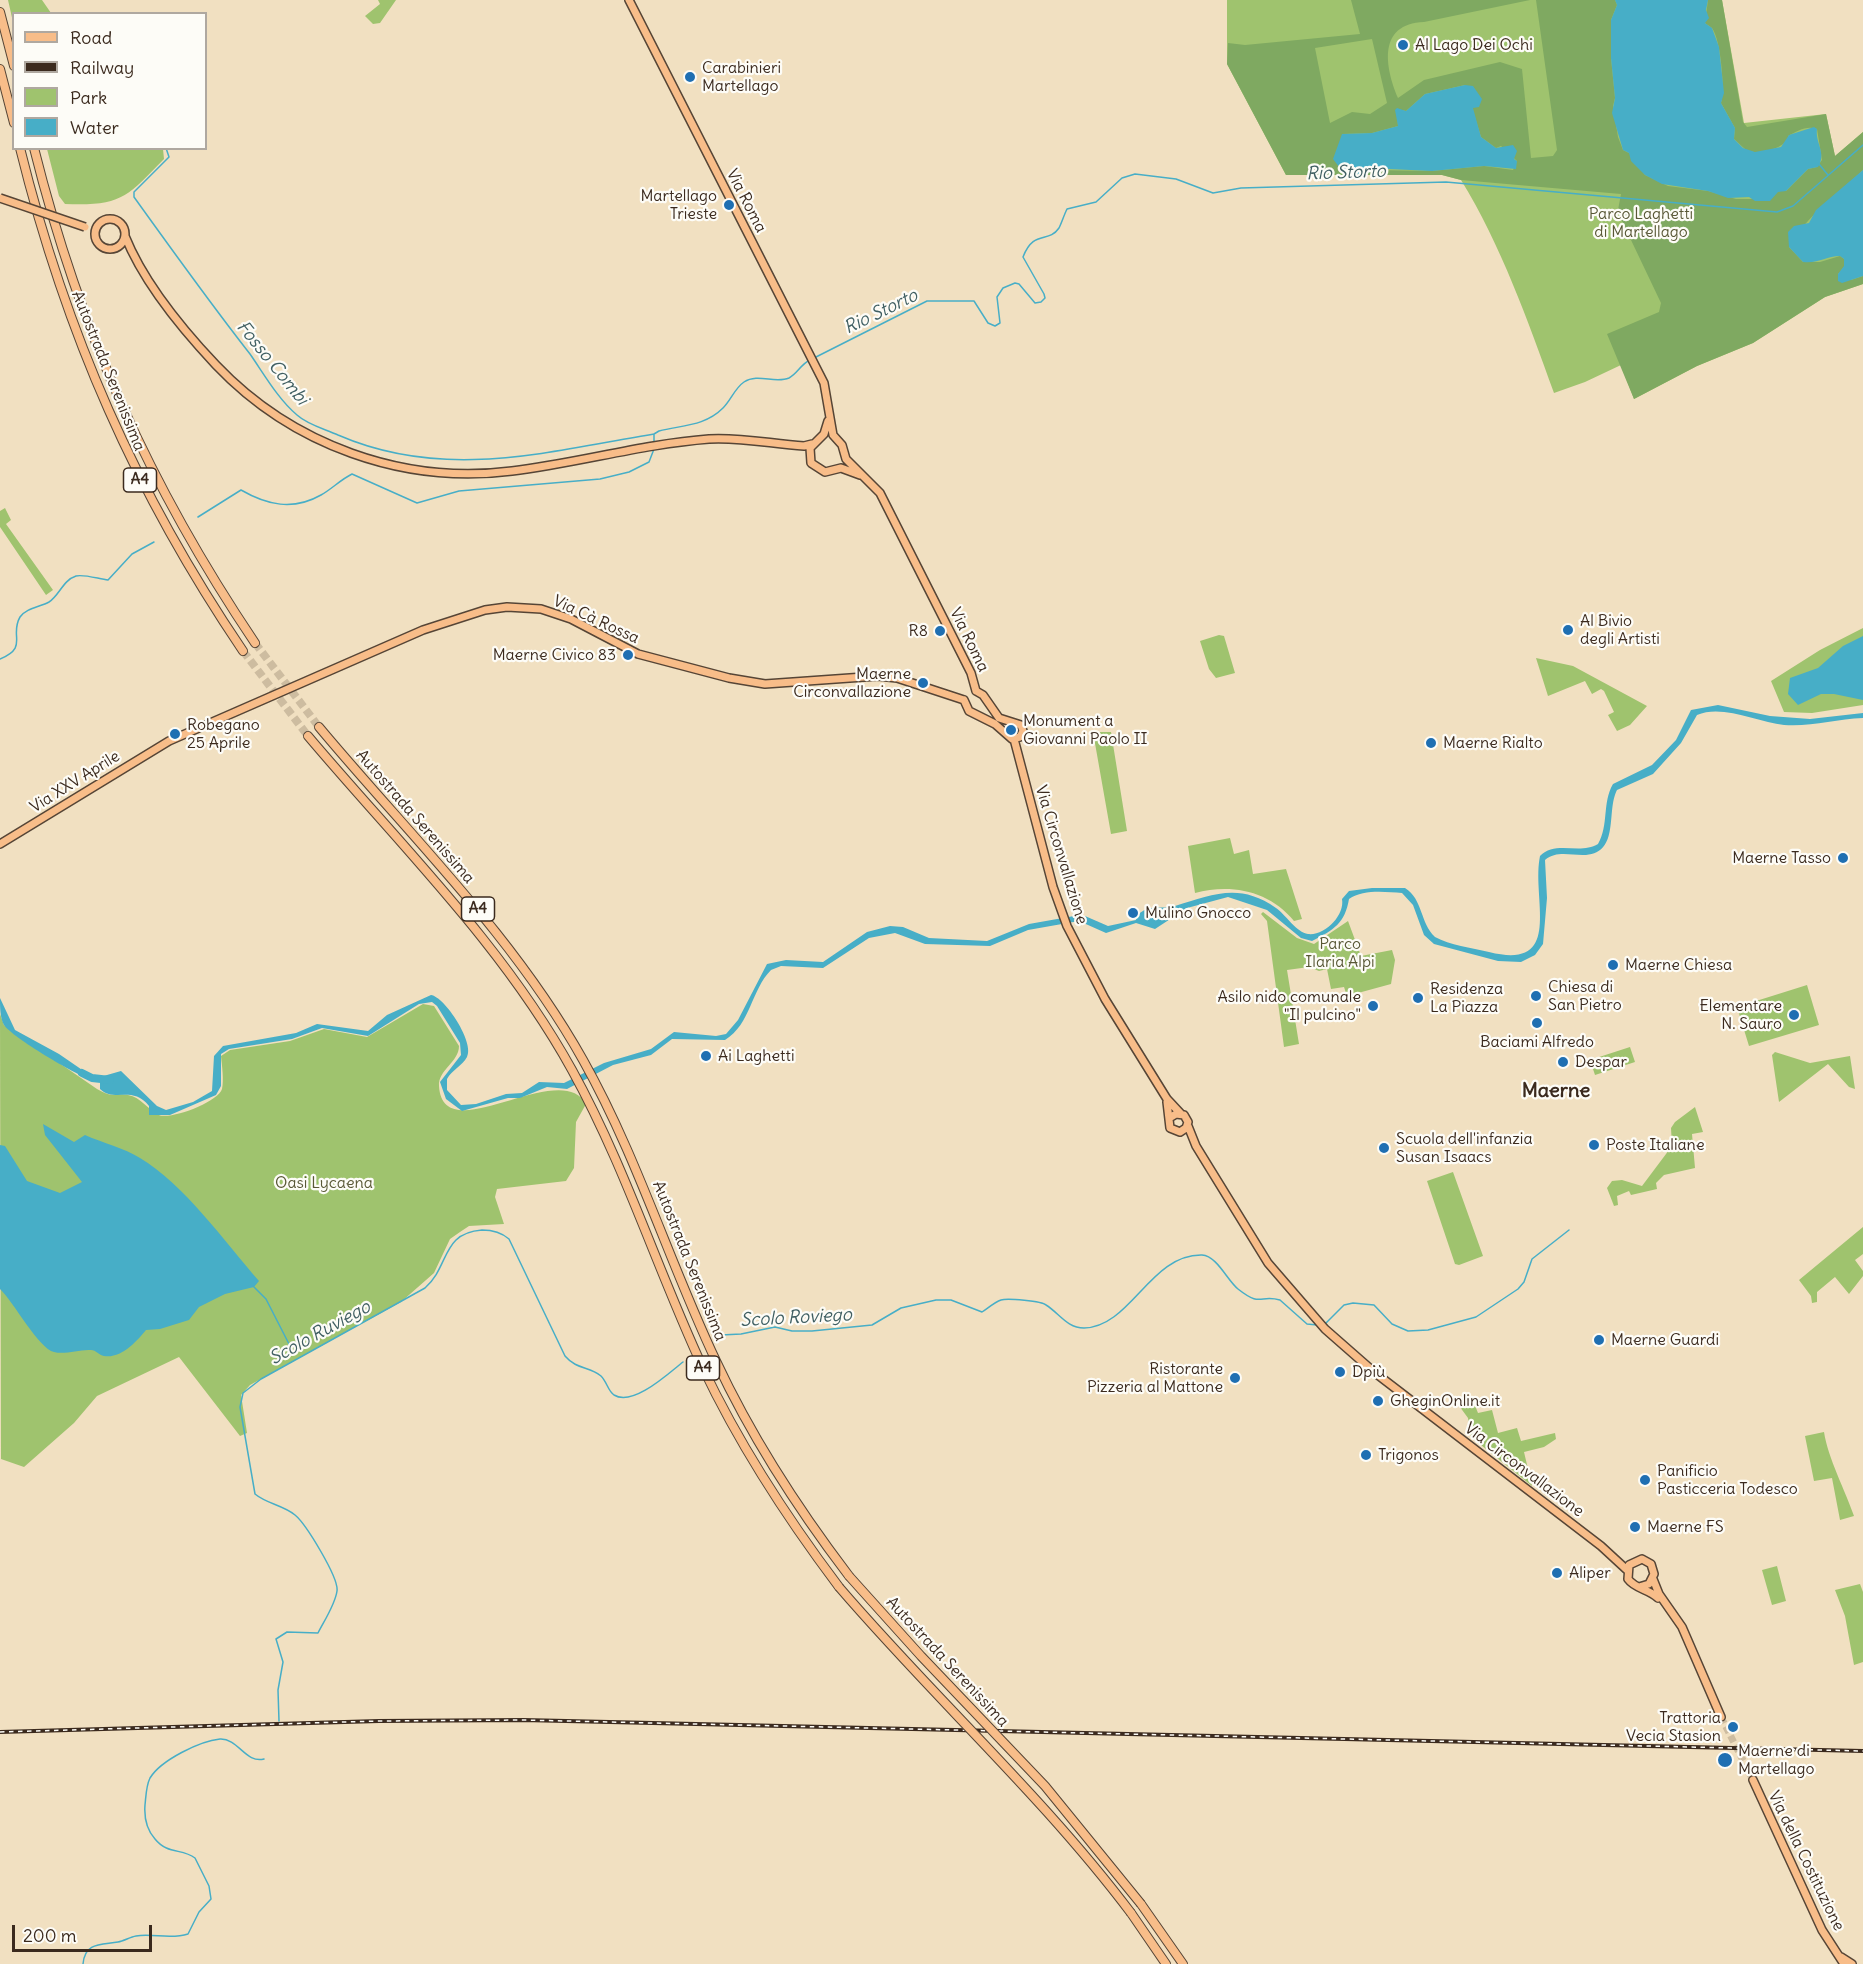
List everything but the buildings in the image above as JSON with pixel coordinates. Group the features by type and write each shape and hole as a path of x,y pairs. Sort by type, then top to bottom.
{"highway":[{"path":"0,12 12,58"},
{"path":"0,69 12,115"},
{"name":"Autostrada Serenissima","path":"21,150 58,284 108,412 133,467 173,540 243,651"},
{"name":"Autostrada Serenissima","path":"35,150 69,270 120,406 184,532 255,643"},
{"name":"Autostrada Serenissima","path":"319,727 496,931 542,993 584,1063 638,1172 716,1360 742,1412 795,1501 849,1576 885,1618 1045,1786 1102,1853 1183,1964"},
{"name":"Autostrada Serenissima","path":"308,736 485,940 530,1002 572,1070 627,1182 677,1307 729,1420 782,1509 839,1587 876,1630 1018,1776 1074,1839 1131,1913 1166,1964"}],"main road":[{"name":"Via Roma","path":"629,0 824,383 828,418"},
{"path":"0,198 85,227 96,236 101,246 123,250 133,258"},
{"path":"85,227 99,225 108,220 116,220 122,225 133,258 189,335 235,384 300,430 353,455 415,470 470,474 512,471 673,444 723,439 782,445 812,444 821,438 835,438"},
{"path":"96,236 99,225"},
{"path":"113,248 121,244 125,237"},
{"path":"821,438 828,418"},
{"path":"828,418 835,438 842,445 845,455 837,469"},
{"path":"810,459 812,444"},
{"path":"782,445 801,452 821,471 848,470 865,477"},
{"name":"Via Roma","path":"845,455 876,486 974,679 976,691 983,695 996,716 1021,726 1023,735 1014,740"},
{"name":"Via Cà Rossa","path":"133,761 169,741 247,705 423,630 468,614 507,607 541,609 560,615 638,654 713,675 765,684 878,676 897,678 964,700"},
{"path":"976,691 970,692 964,700 969,711 995,724 1014,740"},
{"name":"Via Circonvallazione","path":"1014,740 1067,926 1094,980 1167,1099 1181,1114"},
{"name":"Via XXV Aprile","path":"0,844 133,761"},
{"name":"Via Circonvallazione","path":"1167,1099 1171,1117"},
{"path":"1181,1114 1187,1119 1188,1126 1185,1130 1177,1132 1169,1125 1171,1117 1181,1114"},
{"name":"Via Circonvallazione","path":"1188,1126 1196,1146 1268,1263 1316,1320 1374,1372 1601,1546 1627,1570"},
{"name":"Via Circonvallazione","path":"1177,1132 1196,1146"},
{"name":"Via Circonvallazione","path":"1601,1546 1618,1556 1635,1561"},
{"path":"1673,1612 1654,1594 1629,1581 1627,1570 1635,1561 1643,1560 1650,1563 1659,1594 1673,1612 1721,1717"},
{"path":"1639,1587 1646,1586 1653,1579"},
{"name":"Via della Costituzione","path":"1752,1780 1822,1930 1844,1964"},
{"name":"Via della Costituzione","path":"1837,1953 1852,1964"}],"green space":[{"path":"8,0 42,0 50,12 12,12 12,18"},
{"path":"378,0 396,0 380,23 373,24 365,16 380,4"},
{"name":"Parco Laghetti di Martellago","path":"1227,0 1722,0 1744,123 1826,114 1835,156 1863,132 1863,284 1825,297 1753,343 1697,366 1634,399 1621,365 1585,382 1554,393 1524,311 1501,257 1461,180 1442,175 1286,175 1227,64"},
{"path":"1351,0 1530,0 1409,25 1398,30 1392,39 1388,49 1388,61 1398,98 1424,80 1500,62 1522,69 1531,158 1553,156 1557,150 1536,0 1615,0 1617,5 1611,20 1611,58 1615,98 1613,106 1618,137 1623,150 1629,153 1645,175 1668,186 1708,191 1736,199 1753,199 1780,190 1786,191 1808,169 1817,167 1822,160 1817,129 1806,128 1798,131 1788,136 1788,140 1779,146 1761,152 1745,149 1734,139 1735,128 1721,103 1722,77 1718,43 1712,28 1705,23 1708,0 1722,0 1743,122 1747,127 1826,114 1835,156 1863,132 1863,170 1813,215 1789,247 1803,262 1820,262 1840,256 1844,259 1845,266 1838,274 1851,280 1863,276 1863,284 1825,297 1753,343 1697,366 1634,399 1607,334 1659,312 1661,303 1621,219 1618,210 1621,194 1461,180 1442,175 1286,175 1227,64 1228,43 1245,45 1360,34","holes":["1372,39 1387,103 1370,114 1352,112 1330,123 1315,48","1465,85 1481,137 1496,148 1501,146 1517,161 1513,170 1484,166 1432,171 1370,170 1342,134 1372,133 1398,126 1397,109 1406,111 1425,94"]},
{"path":"47,150 163,150 164,159 131,191 121,197 99,203 65,204 59,196"},
{"path":"5,508 11,520 6,524 53,590 46,595 0,527 0,511"},
{"path":"1863,628 1863,705 1812,713 1784,712 1771,681 1820,650"},
{"path":"1219,635 1224,636 1235,673 1216,678 1209,669 1200,641"},
{"path":"1536,658 1573,666 1647,706 1630,725 1617,731 1608,715 1614,712 1604,691 1601,689 1592,694 1585,681 1548,696"},
{"path":"1093,732 1111,732 1127,831 1111,834"},
{"path":"1230,838 1234,854 1249,850 1253,874 1286,869 1302,919 1294,921 1273,903 1249,892 1222,889 1195,893 1188,846"},
{"name":"Parco Ilaria Alpi","path":"1263,912 1297,938 1314,944 1348,921 1361,956 1392,950 1395,960 1391,984 1347,996 1344,987 1331,989 1327,969 1319,971 1309,967 1287,970 1299,1044 1284,1047 1267,921 1261,914"},
{"path":"1807,985 1819,1025 1749,1046 1737,1007"},
{"name":"Oasi Lycaena","path":"423,1004 434,1006 459,1046 456,1057 440,1080 439,1086 445,1104 460,1110 480,1108 553,1091 572,1092 586,1104 576,1122 574,1168 566,1181 497,1189 495,1197 504,1224 469,1226 450,1239 434,1273 401,1302 250,1385 241,1395 247,1433 240,1436 179,1357 97,1396 74,1423 24,1467 1,1459 0,1014 4,1025 97,1089 110,1095 133,1096 155,1113 165,1116 194,1109 219,1094 223,1081 221,1056 230,1050 290,1041 324,1029 367,1037"},
{"path":"1630,1047 1635,1062 1595,1075 1590,1060"},
{"path":"1775,1052 1810,1063 1850,1056 1855,1089 1849,1087 1828,1064 1779,1102 1772,1055"},
{"path":"1695,1107 1703,1132 1692,1134 1695,1168 1664,1175 1656,1183 1657,1189 1631,1195 1629,1191 1617,1196 1618,1205 1614,1206 1607,1188 1612,1181 1622,1180 1642,1186 1672,1146 1671,1128 1675,1122"},
{"path":"1453,1172 1483,1256 1459,1265 1455,1264 1427,1181"},
{"path":"1863,1227 1863,1254 1855,1260 1863,1271 1863,1276 1849,1294 1835,1277 1817,1292 1817,1302 1812,1303 1811,1296 1799,1280"},
{"path":"1472,1398 1478,1413 1492,1410 1498,1433 1517,1428 1521,1441 1555,1433 1556,1439 1544,1447 1524,1452 1532,1486 1471,1437 1468,1418 1457,1403"},
{"path":"1824,1432 1833,1463 1854,1516 1840,1520 1832,1478 1814,1481 1805,1436"},
{"path":"1777,1566 1786,1601 1772,1605 1762,1570"},
{"path":"1860,1584 1863,1592 1863,1662 1854,1665 1845,1616 1835,1590"}],"water":[{"path":"1615,0 1708,0 1706,10 1709,18 1705,23 1712,28 1719,47 1724,93 1721,103 1735,128 1734,139 1743,148 1755,152 1781,147 1789,135 1814,127 1817,129 1821,153 1818,167 1808,169 1786,191 1778,192 1770,201 1755,201 1749,197 1728,198 1708,191 1662,184 1645,175 1631,161 1629,153 1623,150 1612,113 1615,98 1611,58 1611,20 1617,5"},
{"path":"1465,85 1473,86 1482,99 1479,107 1473,108 1481,137 1496,148 1513,145 1517,151 1514,159 1517,161 1516,169 1484,166 1432,171 1389,169 1346,176 1333,159 1342,134 1372,133 1398,126 1395,110 1397,108 1406,111 1425,94"},
{"path":"1863,170 1863,276 1842,283 1838,281 1838,274 1844,266 1844,259 1835,256 1813,262 1803,262 1789,247 1788,232 1794,226 1809,223 1816,210"},
{"path":"1863,636 1863,700 1834,694 1821,694 1798,705 1788,694 1790,678 1818,668 1843,646"},
{"path":"1718,705 1770,716 1810,719 1863,713 1863,718 1784,725 1729,713 1707,712 1697,715 1681,743 1653,774 1617,790 1608,839 1604,847 1586,855 1560,854 1545,860 1547,898 1543,944 1535,955 1521,962 1498,961 1434,944 1424,935 1413,905 1402,893 1375,892 1349,899 1345,914 1337,925 1312,941 1301,938 1267,910 1228,897 1187,908 1155,929 1136,923 1106,933 1079,921 1028,930 990,946 925,944 895,933 869,938 823,968 781,966 771,970 759,987 746,1016 734,1033 725,1040 672,1039 651,1055 613,1065 567,1089 547,1087 520,1098 508,1098 462,1111 446,1099 440,1082 461,1055 460,1043 437,1006 432,1002 419,1004 368,1036 322,1028 292,1039 229,1049 221,1054 221,1086 216,1095 170,1115 149,1115 149,1106 136,1096 112,1095 100,1089 100,1077 121,1071 157,1106 166,1110 193,1102 212,1091 214,1056 223,1046 296,1033 317,1024 368,1031 387,1015 431,995 451,1012 467,1042 467,1057 447,1079 447,1090 461,1105 476,1104 506,1094 522,1093 539,1082 564,1083 604,1063 651,1049 674,1032 716,1036 726,1034 738,1020 767,964 786,960 823,962 867,932 890,926 903,927 929,938 987,941 1029,924 1074,916 1085,916 1108,926 1136,920 1135,916 1147,909 1172,907 1226,893 1250,895 1263,900 1280,911 1304,933 1314,934 1327,928 1337,918 1342,899 1349,891 1405,888 1415,898 1435,937 1461,946 1513,955 1528,951 1536,941 1540,927 1538,873 1540,856 1553,849 1583,848 1598,844 1613,784 1652,765 1676,740 1691,710"},
{"path":"0,998 15,1030 59,1054 91,1076 91,1080 45,1055 10,1031 2,1019"},
{"path":"43,1124 74,1142 85,1135 120,1148 134,1154 156,1169 188,1198 259,1281 254,1287 225,1294 199,1307 189,1320 160,1329 146,1330 128,1348 116,1355 104,1356 91,1350 58,1353 48,1349 0,1289 0,1145 5,1146 27,1181 60,1193 82,1182 45,1135"}],"waterway":[{"name":"Rio Storto","path":"814,358 927,301 974,301 988,323 995,326 1000,323 997,297 1003,288 1015,283 1019,284 1035,303 1041,302 1045,298 1044,294 1023,257 1027,248 1036,240 1055,233 1067,209 1096,202 1122,178 1135,174 1176,179 1213,193 1241,188 1446,182 1777,212 1793,206 1863,145"},
{"name":"Fosso Combi","path":"167,150 169,157 134,192 134,197 277,394 306,422 378,449 417,457 456,460 535,454 654,434"},
{"path":"1819,164 1828,175"},
{"name":"Rio Storto","path":"654,445 654,434 659,431 701,422 716,414 726,405 738,387 749,379 784,380 810,360"},
{"name":"Rio Storto","path":"198,517 241,490 270,502 300,503 321,495 352,474 417,503 459,491 600,479 629,472 649,462 654,449"},
{"name":"Rio Storto","path":"0,659 14,650 17,641 17,624 23,614 49,602 68,581 76,576 108,580 132,554 154,542"},
{"path":"82,1073 92,1078 110,1080"},
{"name":"Scolo Ruviego","path":"279,1721 278,1690 283,1662 276,1639 287,1632 318,1633 332,1607 337,1591 333,1575 300,1520 285,1509 255,1494 240,1407 243,1393 261,1379 425,1288 459,1237 469,1232 482,1230 496,1232 509,1239 565,1356 574,1364 601,1376 614,1395 622,1397 640,1393 683,1362"},
{"name":"Scolo Roviego","path":"1325,1324 1344,1305 1353,1303 1374,1305 1392,1324 1408,1331 1428,1330 1476,1317 1518,1289 1524,1282 1532,1259 1569,1230"},
{"name":"Scolo Roviego","path":"721,1335 741,1334 775,1327 792,1331 812,1331 872,1325 901,1308 936,1300 951,1300 982,1312 1001,1300 1038,1302 1046,1305 1073,1326 1084,1328 1100,1325 1115,1316 1168,1266 1184,1258 1202,1255 1212,1259 1234,1285 1246,1295 1256,1299 1280,1300 1307,1324 1317,1325"},
{"path":"254,1287 266,1299 289,1344"},
{"name":"Scolo Ruviego","path":"83,1964 84,1957 90,1948 100,1944 136,1936 188,1934 199,1912 211,1899 209,1886 195,1858 160,1844 146,1823 146,1791 155,1771 182,1752 202,1743 220,1739 232,1742 252,1758 264,1759"}],"tunnel":[{"path":"255,643 319,727"},
{"path":"243,651 308,736"},
{"path":"1721,1717 1753,1780"}],"railway":[{"path":"0,1732 379,1721 523,1720 1863,1751"}],"place":[{"name":"Al Lago Dei Ochi","path":"1403,45"},
{"name":"Carabinieri Martellago","path":"690,77"},
{"name":"Martellago Trieste","path":"729,205"},
{"name":"Al Bivio degli Artisti","path":"1568,630"},
{"name":"R8","path":"940,631"},
{"name":"Maerne Civico 83","path":"628,655"},
{"name":"Maerne Circonvallazione","path":"923,683"},
{"name":"Monument a Giovanni Paolo II","path":"1011,730"},
{"name":"Robegano 25 Aprile","path":"175,734"},
{"name":"Maerne Rialto","path":"1431,743"},
{"name":"Maerne Tasso","path":"1843,858"},
{"name":"Mulino Gnocco","path":"1133,913"},
{"name":"Maerne Chiesa","path":"1613,965"},
{"name":"Chiesa di San Pietro","path":"1536,996"},
{"name":"Residenza La Piazza","path":"1418,998"},
{"name":"Asilo nido comunale \"Il pulcino\"","path":"1373,1006"},
{"name":"Elementare N. Sauro","path":"1794,1015"},
{"name":"Baciami Alfredo","path":"1537,1023"},
{"name":"Ai Laghetti","path":"706,1056"},
{"name":"Despar","path":"1563,1062"},
{"name":"Poste Italiane","path":"1594,1145"},
{"name":"Scuola dell'infanzia Susan Isaacs","path":"1384,1148"},
{"name":"Maerne Guardi","path":"1599,1340"},
{"name":"Dpiù","path":"1340,1372"},
{"name":"Ristorante Pizzeria al Mattone","path":"1235,1378"},
{"name":"GheginOnline.it","path":"1378,1401"},
{"name":"Trigonos","path":"1366,1455"},
{"name":"Panificio Pasticceria Todesco","path":"1645,1480"},
{"name":"Maerne FS","path":"1635,1527"},
{"name":"Aliper","path":"1557,1573"},
{"name":"Trattoria Vecia Stasion","path":"1733,1727"},
{"name":"Maerne di Martellago","path":"1725,1760"}],"district":[{"name":"Maerne","path":"1556,1091"}]}
